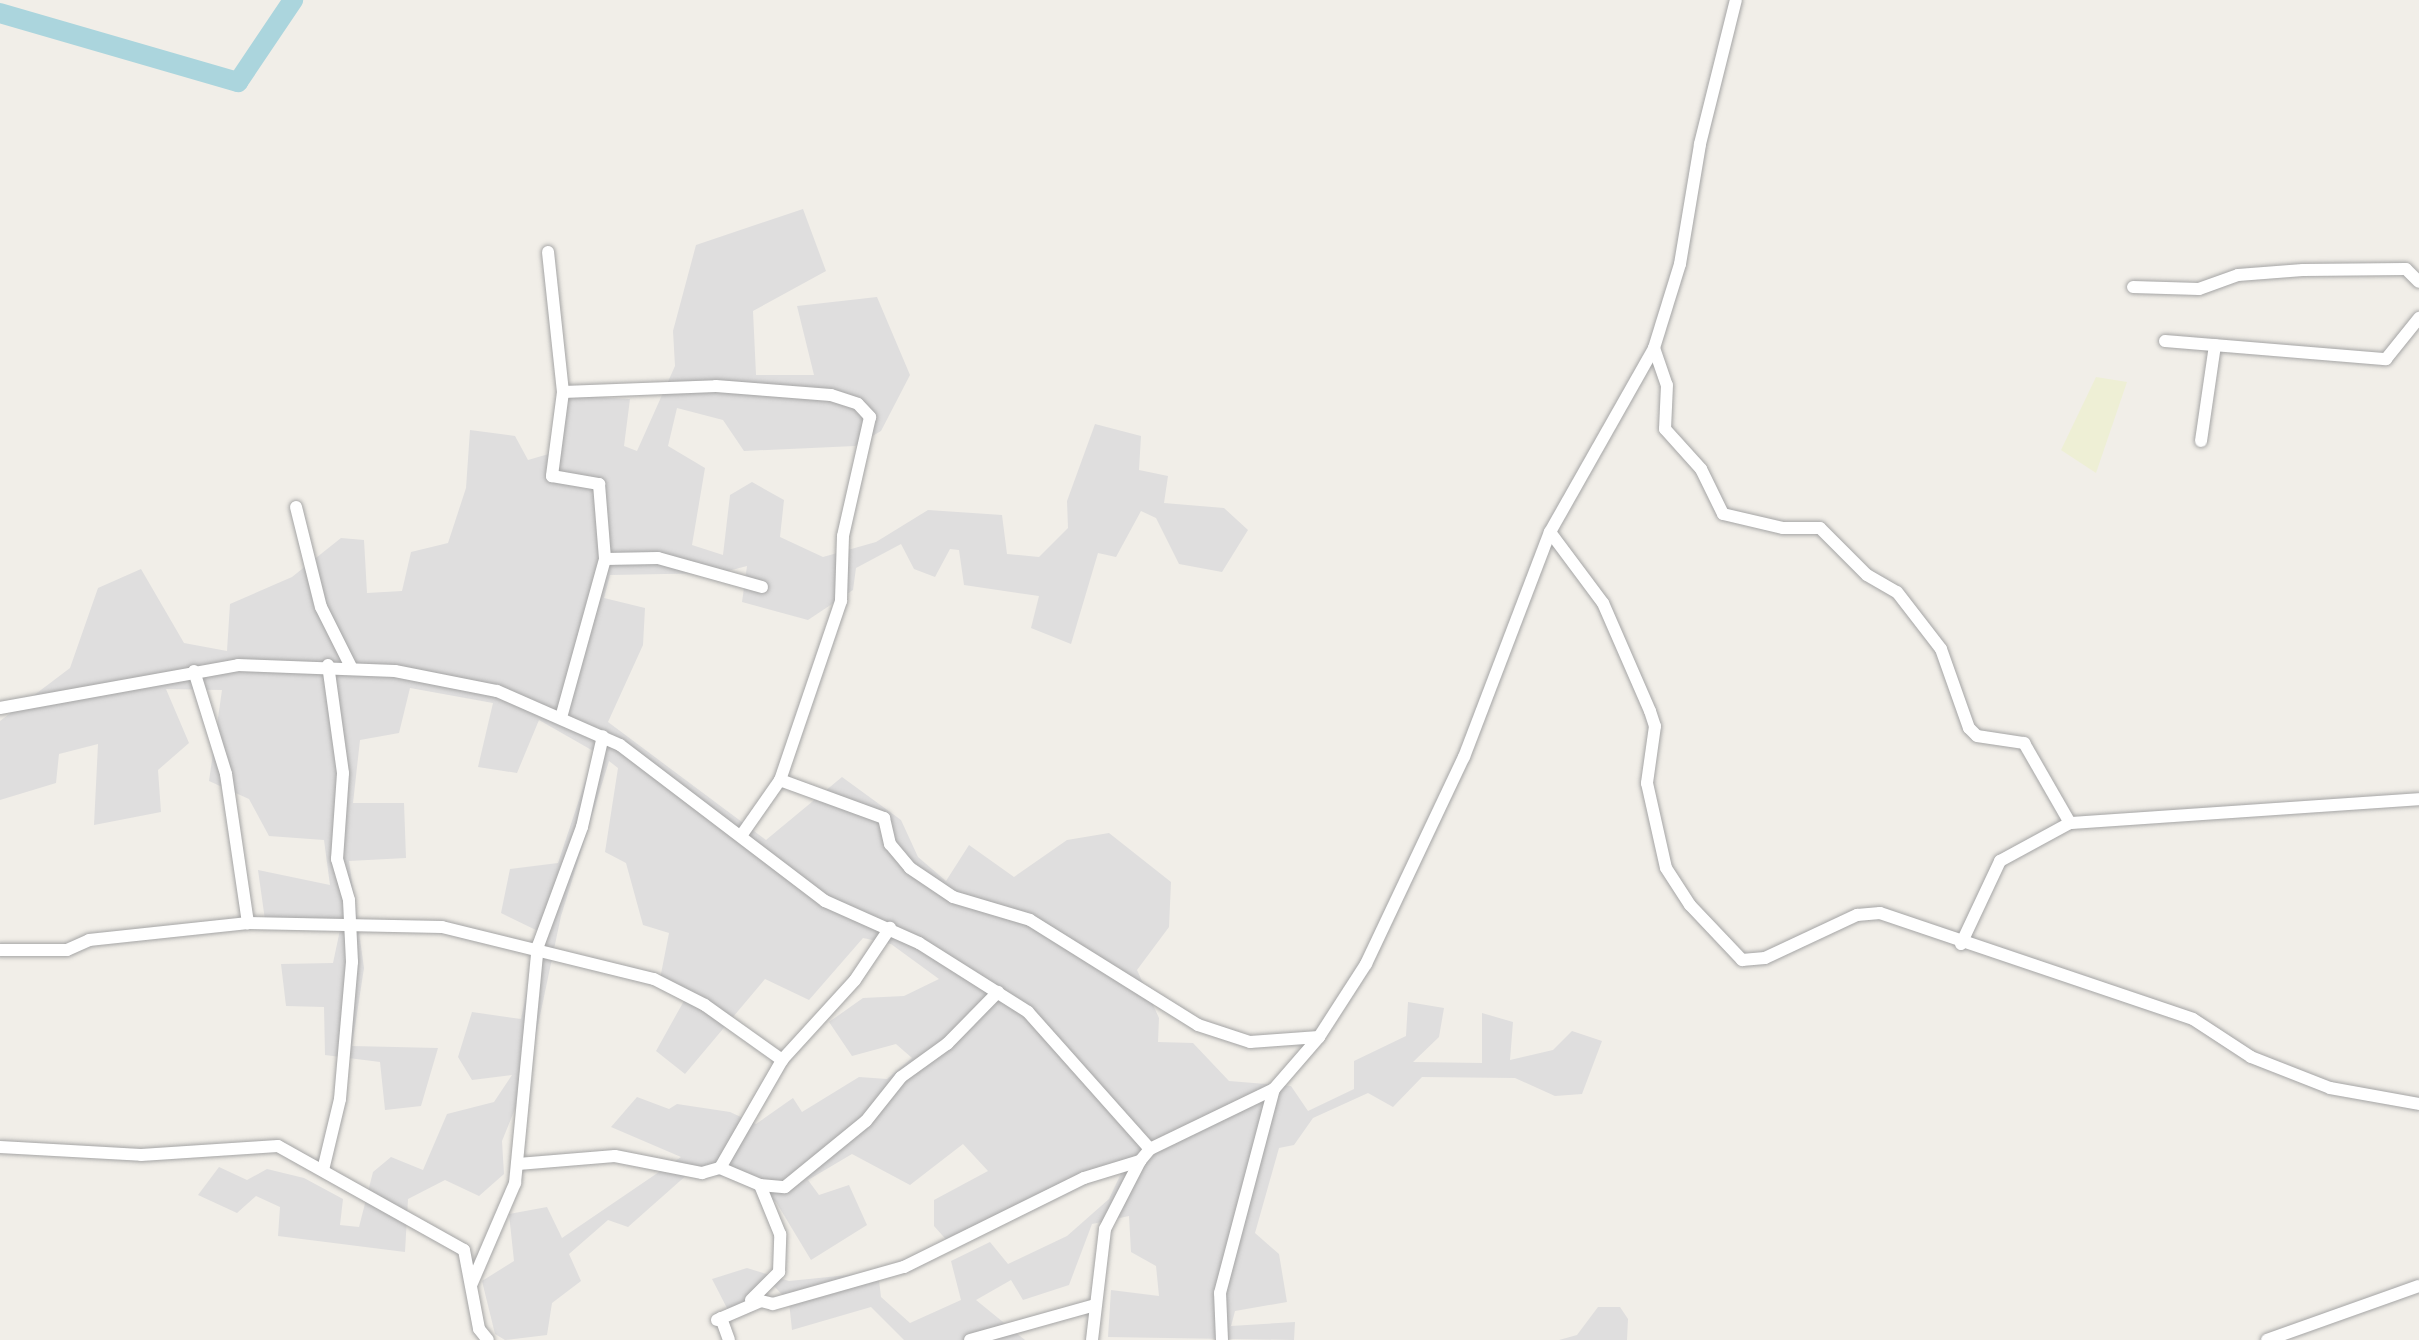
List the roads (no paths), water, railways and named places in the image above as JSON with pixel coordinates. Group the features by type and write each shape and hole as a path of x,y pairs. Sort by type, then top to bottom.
{"street":[{"path":"1092,1340 1106,1229 1140,1161 1150,1149 1274,1089 1319,1037 1366,964 1464,757 1550,532 1654,348 1680,264 1700,144 1736,0"},
{"path":"548,252 563,392 552,476 598,484 604,559 562,718"},
{"path":"2133,288 2198,290 2238,275 2303,270 2406,269 2419,282"},
{"path":"2166,342 2386,359 2419,318"},
{"path":"2200,441 2215,345"},
{"path":"1654,348 1667,385 1665,429 1701,469 1723,514 1784,528 1820,528 1866,575 1897,592 1941,648 1969,728 1977,736 2024,744 2070,823"},
{"path":"563,392 716,386 830,395 858,404 870,417 843,536 841,601 780,780 741,836"},
{"path":"296,506 328,626 351,667"},
{"path":"1550,532 1603,603 1650,711 1655,726 1647,784 1666,868 1742,960 1765,958 1864,914 1880,913 1961,944 2193,1019 2251,1058 2330,1088 2419,1104"},
{"path":"604,559 658,558 762,588"},
{"path":"323,1170 340,1098 350,923 337,859 343,773 328,666"},
{"path":"0,708 194,671 328,666 498,691 603,736 825,901 890,928 998,992 1072,1055 1150,1149"},
{"path":"194,671 226,774 248,923"},
{"path":"471,1286 518,1164 520,1082 538,946 582,827 603,736"},
{"path":"780,780 884,818 890,844 910,868 954,897 1030,920 1198,1024 1250,1042 1319,1037"},
{"path":"1961,944 2000,861 2070,823 2419,799"},
{"path":"0,950 67,950 88,940 248,923 442,927 538,946 654,979 706,1005 782,1060"},
{"path":"720,1168 782,1060 855,980 890,928"},
{"path":"518,1164 615,1156 702,1172 720,1168 760,1185 790,1184 866,1121 902,1077 946,1044 998,992"},
{"path":"1222,1340 1220,1293 1274,1089"},
{"path":"0,1147 140,1155 266,1143 458,1245 479,1330 488,1340"},
{"path":"718,1320 760,1301 773,1304 904,1268 1084,1178 1140,1161"},
{"path":"718,1320 767,1290 779,1272 780,1234 760,1185"},
{"path":"2267,1340 2419,1286"},
{"path":"970,1340 1094,1306"},
{"path":"718,1320 729,1340"}],"waterway":[{"path":"0,13 238,82 293,0"}]}
